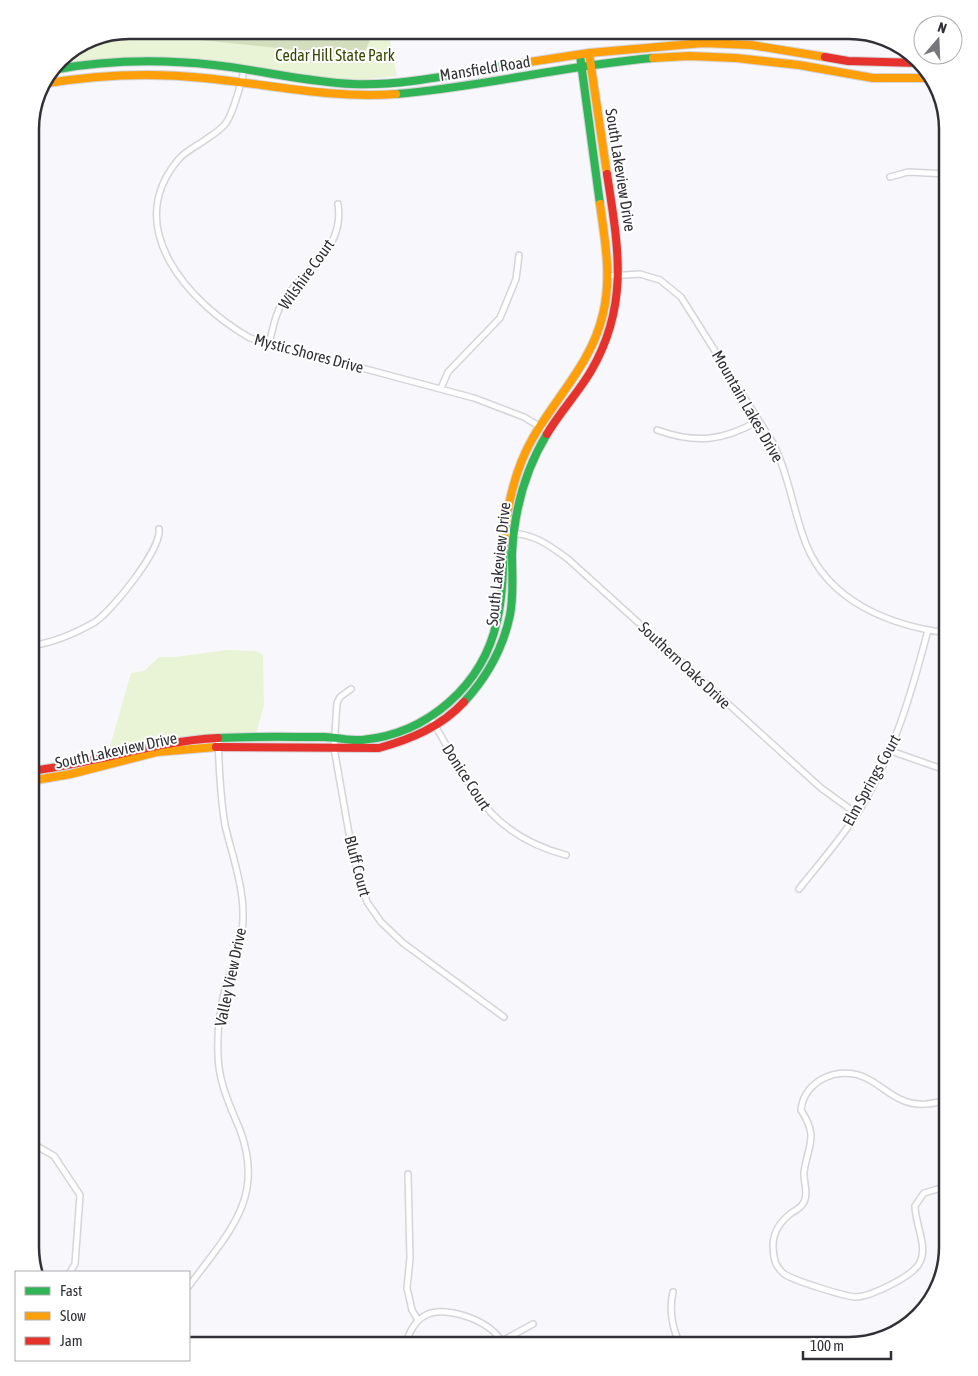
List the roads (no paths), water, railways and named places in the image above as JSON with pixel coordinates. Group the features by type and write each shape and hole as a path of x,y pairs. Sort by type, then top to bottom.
{"street":[{"name":"Mansfield Road","path":"62,68 86,64 148,60 244,69 310,80 354,84 413,80 589,53 719,43 751,45 848,61 911,63"},
{"name":"South Lakeview Drive","path":"39,779 156,752 218,747 379,748 395,745 436,727 462,707 475,690 499,650 510,610 514,532 517,506 524,481 547,432 585,380 602,347 613,316 618,293 617,238 589,53"},
{"name":"South Lakeview Drive","path":"39,769 146,745 218,738 334,738 359,740 378,738 401,732 430,717 443,709 463,690 480,666 495,634 502,600 508,502 514,483 527,448 539,426 589,352 602,315 608,276 580,55"},
{"name":"Mansfield Road","path":"52,82 80,77 150,73 242,82 315,93 387,94 433,90 591,64 673,56 708,56 783,63 884,79 924,78"},
{"name":"Mystic Shores Drive","path":"244,69 242,82 226,123 179,158 168,174 156,201 162,250 171,266 202,302 234,329 250,338 441,388 506,409 547,432"},
{"path":"890,177 908,172 939,174"},
{"name":"Wilshire Court","path":"269,344 282,303 328,251 340,218 338,204"},
{"path":"441,388 448,372 464,352 500,318 516,279 519,255"},
{"name":"Mountain Lakes Drive","path":"608,276 640,274 660,280 681,297 782,460 805,543 812,558 825,576 855,604 876,615 939,632"},
{"path":"657,430 695,440 728,435 758,421"},
{"path":"39,643 89,625 102,616 149,557 157,540 158,529"},
{"name":"Southern Oaks Drive","path":"505,533 514,532 541,539 568,559 821,788 856,814"},
{"name":"Elm Springs Court","path":"799,890 856,814 891,751 911,696 928,630"},
{"name":"Bluff Court","path":"351,689 340,697 337,703 334,748 353,856 359,879 371,908 381,922 403,943 504,1017"},
{"name":"Donice Court","path":"430,717 472,790 490,814 512,832 530,842 566,855"},
{"name":"Valley View Drive","path":"190,1285 235,1222 248,1188 247,1151 221,1081 218,1056 218,1022 227,981 241,936 243,917 240,891 221,801 218,738"},
{"path":"891,751 939,768"},
{"path":"102,756 105,765"},
{"path":"939,1102 925,1105 903,1101 865,1077 851,1073 822,1078 811,1087 802,1100 801,1110 808,1121 812,1145 804,1173 805,1199 802,1205 778,1225 773,1237 772,1249 776,1264 784,1274 835,1292 854,1297 872,1294 914,1272 920,1264 923,1248 915,1206 924,1193 939,1189"},
{"path":"39,1147 54,1156 80,1195 74,1264 70,1271"},
{"path":"408,1174 410,1258 407,1288 412,1310 418,1320"},
{"path":"673,1292 671,1309 677,1337"},
{"path":"410,1337 418,1320 428,1314 448,1312 486,1325 497,1337"},
{"path":"512,1337 533,1324"}],"park label":[{"name":"Cedar Hill State Park","path":"335,55"}]}
